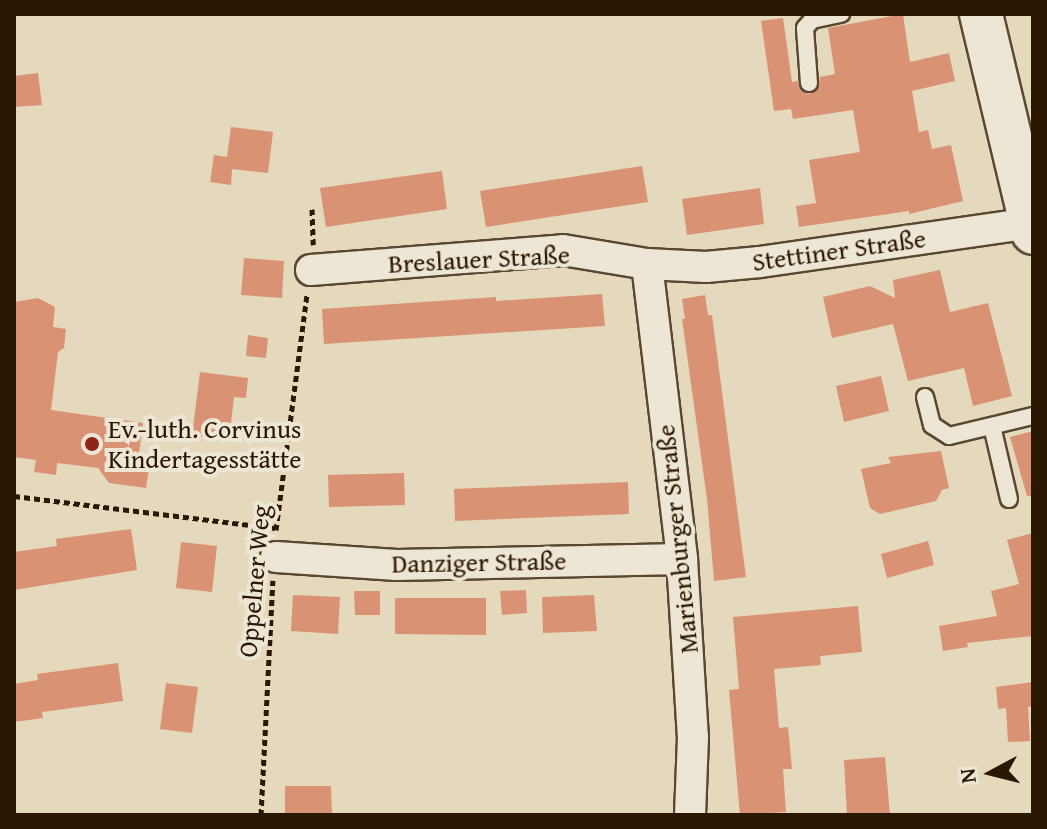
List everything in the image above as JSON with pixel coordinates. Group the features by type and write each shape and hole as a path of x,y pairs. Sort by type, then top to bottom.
{"street":[{"path":"981,14 1020,149 1032,228"},
{"name":"Stettiner Straße","path":"647,264 706,267 760,262 1032,228"},
{"name":"Breslauer Straße","path":"311,270 563,250 647,264"},
{"name":"Marienburger Straße","path":"647,264 682,559 693,737 690,815"},
{"name":"Danziger Straße","path":"276,543 397,565 682,559"}],"lane":[{"path":"809,83 805,28 812,20 841,14"},
{"path":"925,397 932,425 949,436 1033,416"},
{"path":"992,426 1009,499"}],"path":[{"name":"Oppelner Weg","path":"261,815 276,543 311,270 312,209"},
{"path":"14,496 276,543"}],"building":[{"path":"903,14 910,62 949,53 955,81 912,91 919,132 928,130 932,149 951,145 963,201 909,214 909,211 799,227 796,206 816,203 809,160 860,152 853,110 793,119 791,109 774,111 761,21 783,18 792,82 798,81 800,90 809,94 818,88 820,77 835,74 828,28"},
{"path":"38,73 42,105 14,107 14,76"},
{"path":"231,127 273,132 268,173 232,169 231,185 210,182 214,155 227,157"},
{"path":"642,166 648,202 486,227 480,191"},
{"path":"442,171 447,209 326,227 320,188"},
{"path":"760,188 764,224 687,235 682,199"},
{"path":"244,258 284,261 282,298 241,295"},
{"path":"940,270 950,312 988,303 1012,396 973,406 964,368 908,381 893,324 832,338 823,297 870,286 895,298 893,280"},
{"path":"602,294 605,326 324,344 322,309 496,297 496,301"},
{"path":"705,295 708,315 712,315 746,577 714,581 707,499 682,319 685,319 682,299"},
{"path":"38,298 55,307 53,327 66,329 64,348 58,352 51,410 143,423 138,461 150,462 146,488 109,483 98,468 57,463 56,475 34,472 36,460 14,457 14,302"},
{"path":"248,335 268,338 266,358 246,356"},
{"path":"200,372 248,378 246,398 234,397 229,440 192,436"},
{"path":"881,376 889,411 844,422 836,386"},
{"path":"1033,431 1033,496 1027,496 1010,437"},
{"path":"941,451 949,488 942,490 936,501 880,514 870,508 861,469 891,463 888,457"},
{"path":"404,473 405,505 329,507 328,475"},
{"path":"628,482 629,514 455,521 454,489"},
{"path":"131,529 137,570 14,590 14,552 57,546 56,539"},
{"path":"1033,533 1033,636 967,643 968,647 943,651 939,626 997,616 991,591 1019,584 1007,540"},
{"path":"928,541 934,565 887,578 881,554"},
{"path":"181,542 217,546 212,592 176,588"},
{"path":"526,590 527,613 502,615 500,591"},
{"path":"354,591 380,591 380,615 355,615"},
{"path":"293,595 340,597 338,634 291,631"},
{"path":"594,595 597,631 543,633 542,597"},
{"path":"395,598 486,598 486,635 395,634"},
{"path":"858,606 862,652 820,656 821,665 774,669 779,728 788,727 792,769 783,769 786,812 740,815 729,690 739,689 733,617"},
{"path":"118,663 123,701 42,712 43,718 14,722 14,684 38,680 37,674"},
{"path":"1033,682 1033,706 1028,707 1030,741 1008,742 1006,708 998,709 996,687"},
{"path":"166,683 198,687 192,733 160,729"},
{"path":"885,757 890,815 847,815 844,760"},
{"path":"285,786 331,786 332,815 285,815"}],"place":[{"name":"Ev.-luth. Corvinus Kindertagesstätte","path":"92,444"}]}
